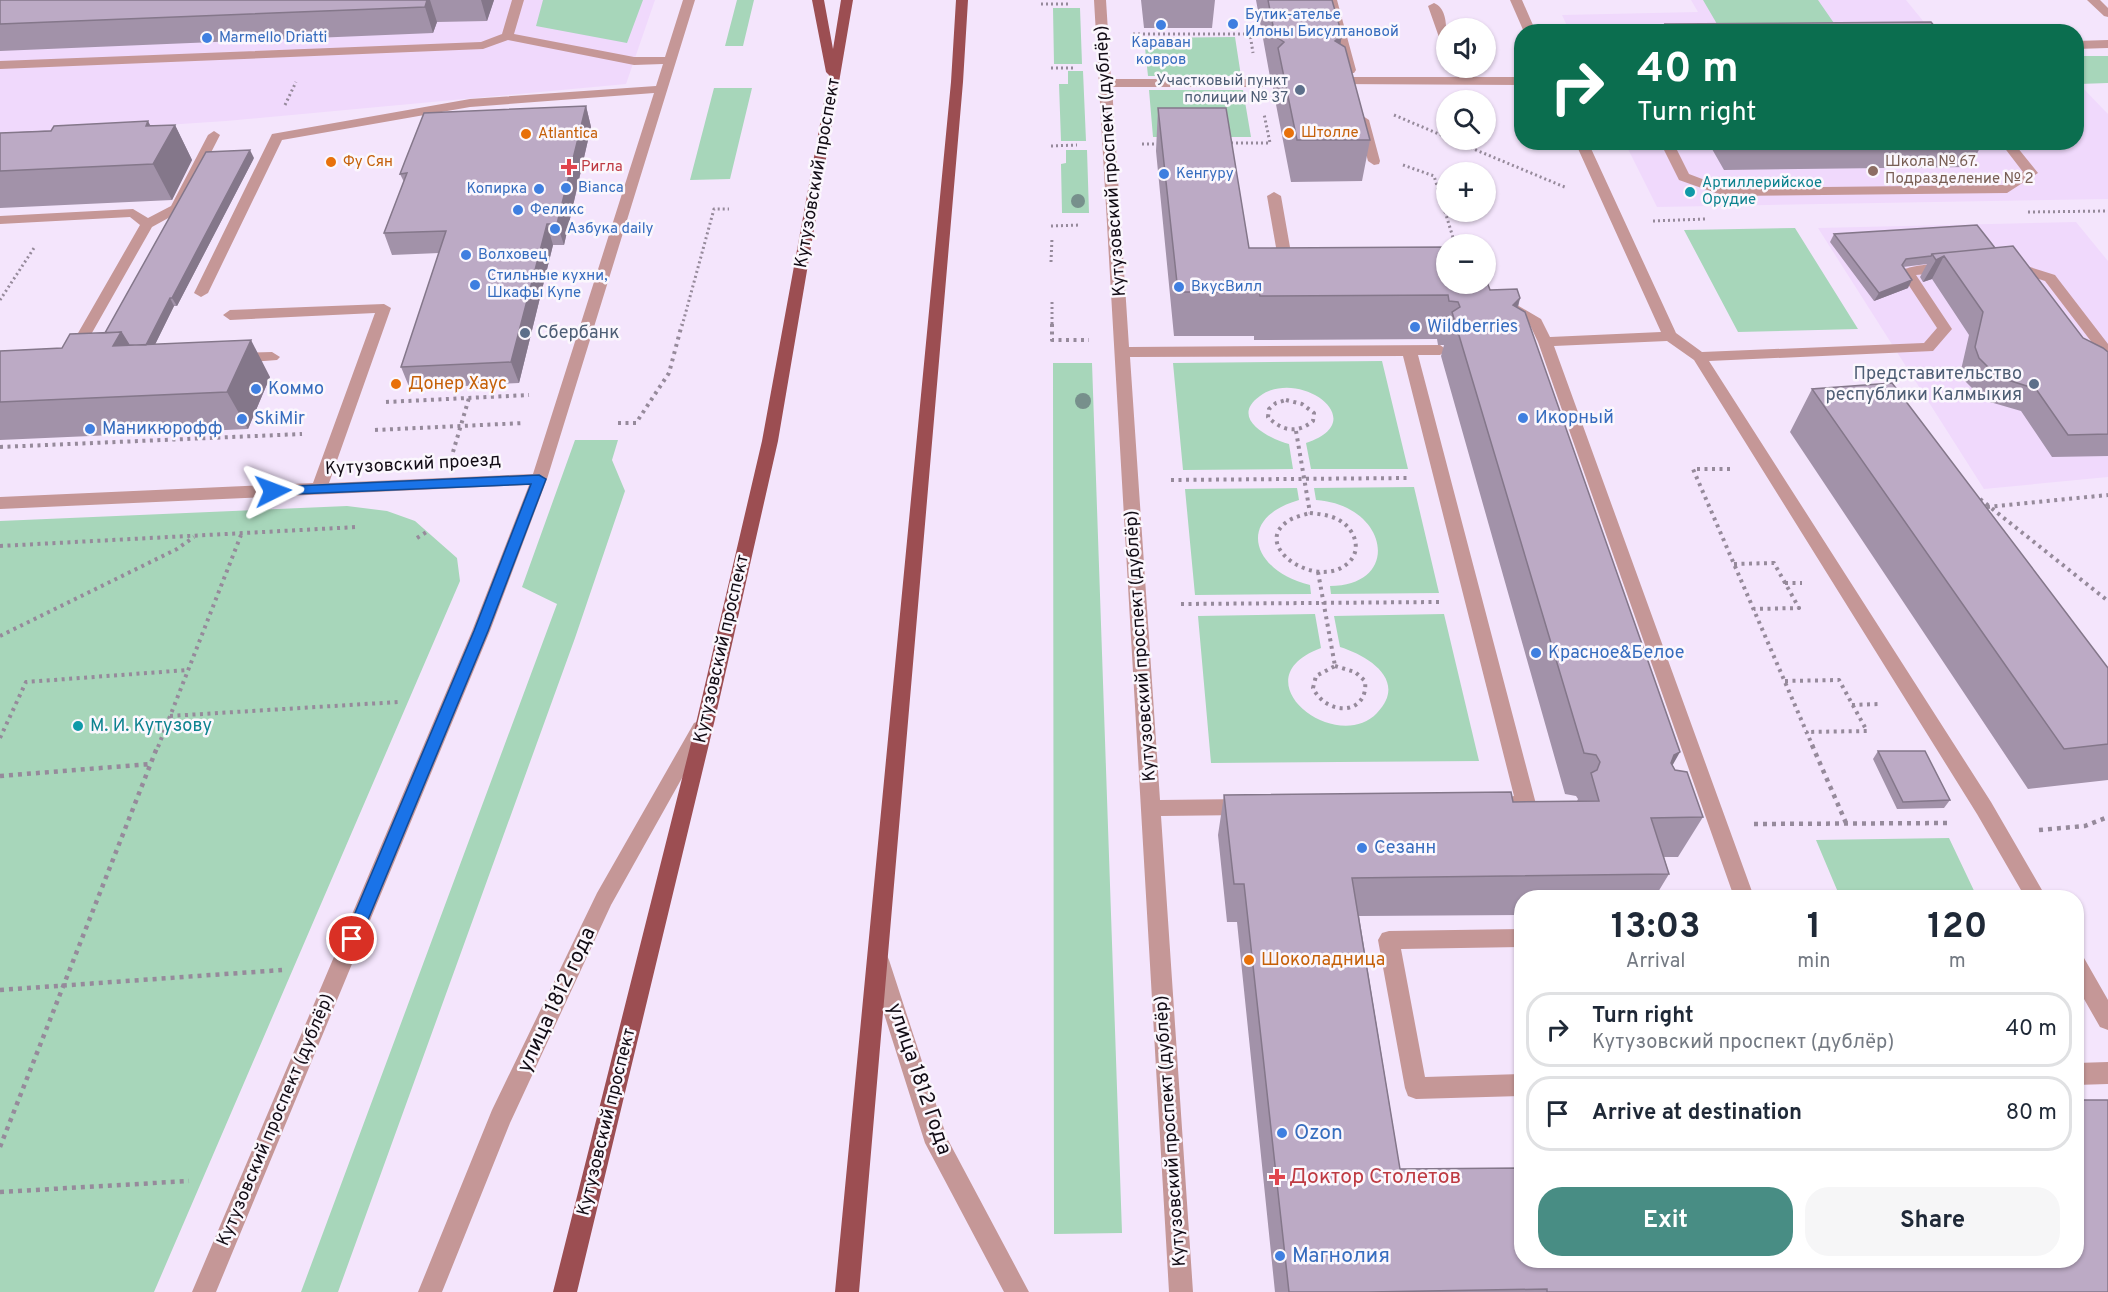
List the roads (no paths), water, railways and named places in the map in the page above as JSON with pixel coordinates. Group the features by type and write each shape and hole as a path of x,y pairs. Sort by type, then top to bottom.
{"main road":[{"path":"818,0 834,83"},
{"name":"Кутузовский проспект","path":"564,1292 706,718 770,441 847,0"},
{"path":"847,1292 957,82 962,0"}],"street":[{"path":"507,36 518,0"},
{"name":"Кутузовский проспект (дублёр)","path":"204,1292 477,642 539,479 690,0"},
{"name":"Кутузовский проспект (дублёр)","path":"1101,0 1181,1292"},
{"path":"1331,0 1374,161"},
{"path":"1516,0 1526,24"},
{"path":"2093,0 2108,14"},
{"path":"1434,6 1438,18"},
{"path":"0,66 483,45 507,36 634,61 670,60"},
{"path":"2084,45 2108,44"},
{"path":"1337,81 1514,81"},
{"path":"1106,83 1271,82"},
{"path":"201,293 277,137 470,103 662,89"},
{"path":"89,364 66,365 147,224 176,208 214,135"},
{"path":"1585,150 1670,336 1699,357 1993,824 2032,890"},
{"path":"1670,150 1684,177 1724,192 2007,189 2031,172 2013,150"},
{"path":"1274,196 1288,273 1299,273"},
{"path":"0,220 133,213 147,224"},
{"path":"1990,264 2002,262 2050,278 2108,354"},
{"path":"1699,357 1928,348 1945,329 1907,272 1966,266"},
{"path":"1489,294 1536,322 1540,347 1742,890"},
{"path":"230,315 384,308 319,489"},
{"path":"1540,347 1670,336"},
{"path":"1122,352 1440,350"},
{"path":"1409,351 1526,804"},
{"path":"226,358 272,357"},
{"name":"Кутузовский проезд","path":"0,503 539,479"},
{"name":"улица 1812 года","path":"429,1292 500,1118 604,899 706,718"},
{"path":"1690,803 1710,803"},
{"path":"1491,805 1547,804"},
{"path":"1151,808 1257,807"},
{"path":"1514,938 1389,940 1416,1088 1514,1086"},
{"name":"улица 1812 Года","path":"877,958 938,1143 1017,1292"},
{"path":"2084,979 2108,1020"},
{"path":"2084,1074 2108,1073"}],"place":[{"name":"Бутик-ателье Илоны Бисултановой","path":"1233,24"},
{"name":"Караван ковров","path":"1161,25"},
{"name":"Marmello Driatti","path":"207,38"},
{"name":"Участковый пункт полиции № 37","path":"1300,90"},
{"name":"Штолле","path":"1289,133"},
{"name":"Atlantica","path":"526,134"},
{"name":"Фу Сян","path":"331,162"},
{"name":"Ригла","path":"569,167"},
{"name":"Школа № 67. Подразделение № 2","path":"1873,171"},
{"name":"Кенгуру","path":"1164,174"},
{"name":"Bianca","path":"566,188"},
{"name":"Копирка","path":"539,189"},
{"name":"Артиллерийское Орудие","path":"1690,192"},
{"name":"Феликс","path":"518,210"},
{"name":"Азбука daily","path":"555,229"},
{"name":"Волховец","path":"466,255"},
{"name":"Стильные кухни, Шкафы Купе","path":"475,285"},
{"name":"ВкусВилл","path":"1179,287"},
{"name":"Wildberries","path":"1415,327"},
{"name":"Сбербанк","path":"525,333"},
{"name":"Донер Хаус","path":"396,384"},
{"name":"Представительство республики Калмыкия","path":"2034,384"},
{"name":"Коммо","path":"256,389"},
{"name":"Икорный","path":"1523,418"},
{"name":"SkiMir","path":"242,419"},
{"name":"Маникюрофф","path":"90,429"},
{"name":"Красное&Белое","path":"1536,653"},
{"name":"М. И. Кутузову","path":"78,726"},
{"name":"Сезанн","path":"1362,848"},
{"name":"Шоколадница","path":"1249,960"},
{"name":"Ozon","path":"1282,1133"},
{"name":"Доктор Столетов","path":"1277,1177"},
{"name":"Магнолия","path":"1280,1256"}]}
